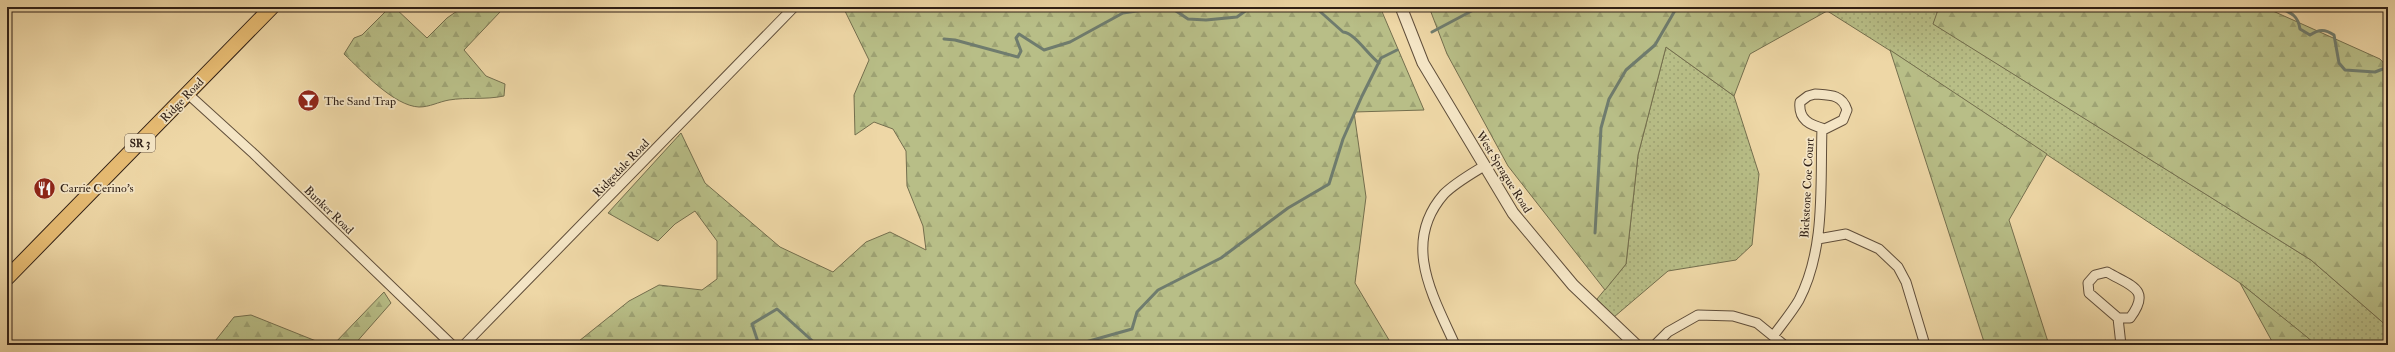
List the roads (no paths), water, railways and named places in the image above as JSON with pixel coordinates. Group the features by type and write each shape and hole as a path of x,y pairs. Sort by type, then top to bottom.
{"main road":[{"name":"Ridge Road","path":"7,278 272,7"}],"street":[{"name":"Ridgedale Road","path":"464,345 794,7"},
{"name":"West Sprague Road","path":"1401,7 1423,63 1513,213 1564,274 1636,345"},
{"name":"Bunker Road","path":"188,94 272,172 452,345"},
{"name":"Bickstone Coe Court","path":"1815,94 1835,96 1845,102 1847,110 1843,120 1836,125 1822,128 1811,125 1803,118 1800,109 1800,102 1808,96 1815,94"},
{"name":"Bickstone Coe Court","path":"1774,335 1798,301 1806,285 1818,239 1822,128"},
{"path":"1455,345 1423,270 1422,247 1425,230 1434,208 1445,194 1484,166"},
{"path":"1818,239 1846,234 1879,249 1898,267 1906,282 1925,345"},
{"path":"2118,318 2130,318 2138,307 2141,299 2137,290 2107,272 2095,275 2088,283 2089,293 2118,318 2121,345"},
{"path":"1655,345 1668,332 1698,315 1733,316 1757,323 1774,335 1784,345"}],"waterway":[{"path":"944,39 955,40 1018,57 1021,51 1016,38 1019,34 1044,50 1070,42 1123,13 1164,7"},
{"path":"1170,7 1188,19 1206,20 1237,17 1248,9 1260,7"},
{"path":"1315,7 1343,32 1352,36 1379,63"},
{"path":"1432,32 1479,7"},
{"path":"1595,233 1601,128 1609,99 1626,70 1655,45 1677,7"},
{"path":"2278,7 2296,17 2300,29 2310,35 2322,30 2334,35 2339,63 2345,70 2375,72 2388,67"},
{"path":"1075,345 1132,329 1137,312 1158,290 1221,258 1288,208 1329,184 1343,139 1381,58 1397,50"},
{"path":"759,345 752,324 777,309 817,345"}],"place":[{"name":"The Sand Trap","path":"309,101"},
{"name":"Carrie Cerino's","path":"45,188"}]}
